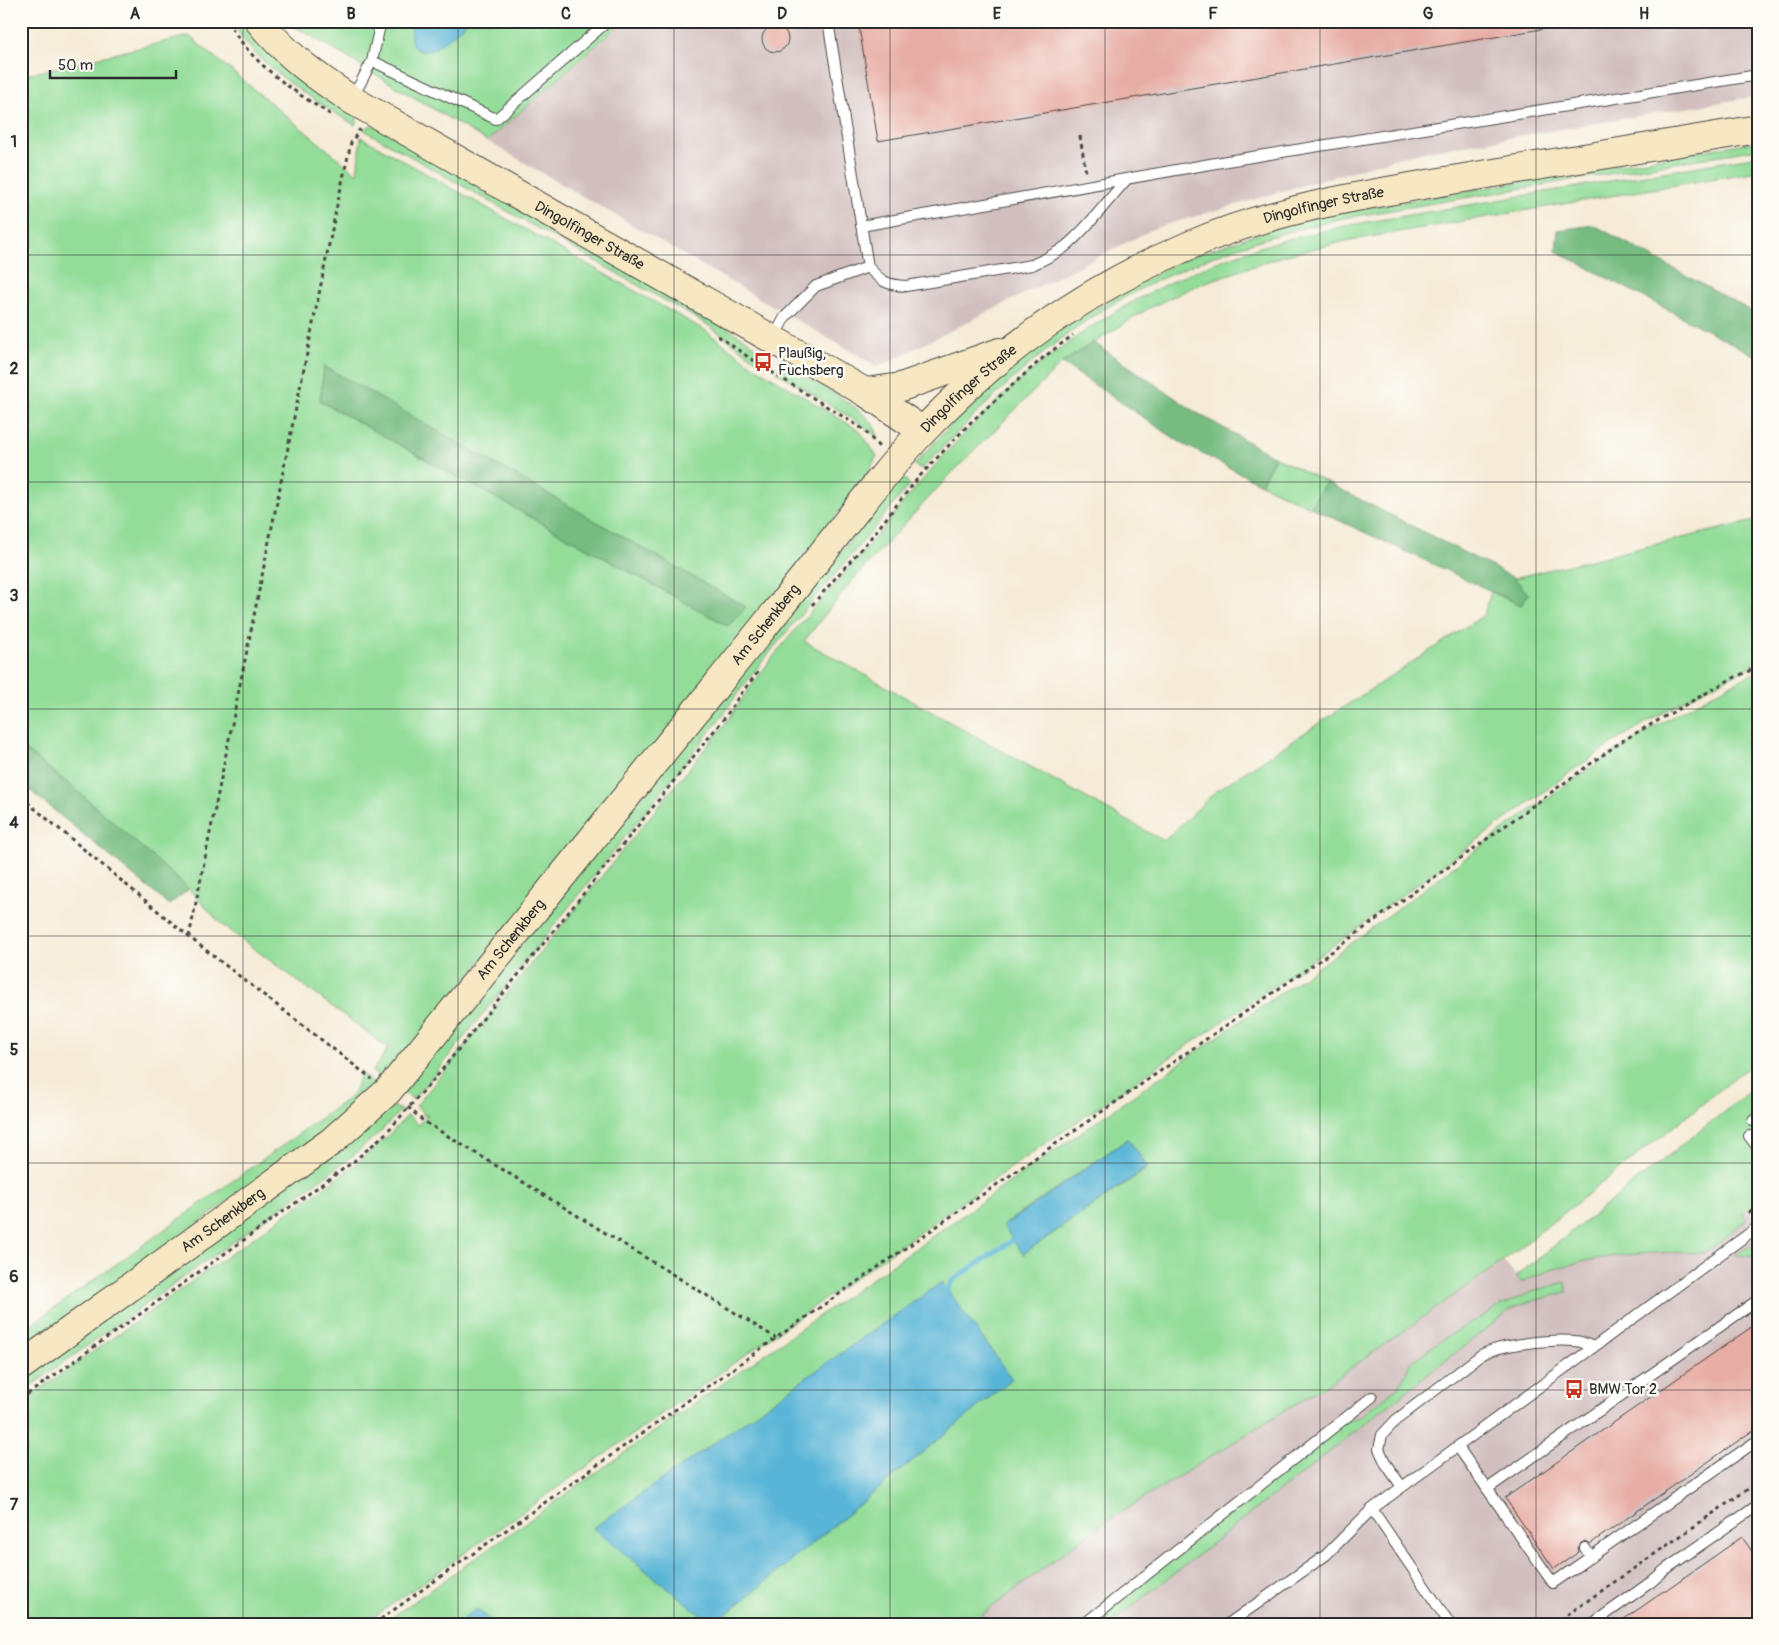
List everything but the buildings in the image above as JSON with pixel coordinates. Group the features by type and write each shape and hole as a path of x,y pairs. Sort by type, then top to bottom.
{"main road":[{"name":"Dingolfinger Straße","path":"259,21 274,40 312,73 354,117 772,340 865,392 922,431 1013,348 1081,301 1128,274 1189,245 1256,220 1341,199 1758,129"},
{"path":"865,392 901,387 1013,348"},
{"name":"Am Schenkberg","path":"21,1366 332,1141 388,1090 922,431"}],"lane":[{"path":"354,117 372,61 381,21"},
{"path":"372,61 496,119 608,21"},
{"path":"828,21 868,267 878,278 891,285 906,286 1032,265 1065,247 1126,179"},
{"path":"861,226 1126,179 1758,75"},
{"path":"772,340 785,317 816,286 868,267"},
{"path":"1750,1136 1758,1148"},
{"path":"1228,1624 1326,1556 1372,1509 1758,1227"},
{"path":"1488,1489 1755,1302 1758,1306"},
{"path":"1402,1487 1386,1464 1379,1449 1382,1435 1396,1420 1481,1355 1491,1350 1538,1343 1577,1341 1594,1347"},
{"path":"1084,1624 1372,1397"},
{"path":"1458,1447 1554,1583 1588,1552 1758,1440"},
{"path":"1592,1624 1666,1569 1758,1505"},
{"path":"1372,1509 1450,1624"}],"path":[{"path":"21,25 43,21"},
{"path":"189,937 337,204 351,143 354,117 291,88 266,68 234,34 228,21"},
{"path":"1080,136 1089,186"},
{"path":"806,612 874,535 918,478 972,421 1044,357 1078,331"},
{"path":"715,333 757,363 863,428 879,447 918,478"},
{"path":"21,1399 353,1162 385,1134 444,1069 720,724 763,665"},
{"path":"374,1624 784,1332 1323,958 1622,741 1728,680 1758,667"},
{"path":"1748,1213 1758,1207"},
{"path":"1554,1624 1758,1482"}],"shaded area":[{"path":"626,21 1758,21 1758,96 1411,154 1155,228 878,367 487,141"},
{"path":"1758,1112 1758,1624 970,1624 1099,1526 1334,1380 1503,1261 1521,1282"}],"green space":[{"path":"232,21 242,21 267,50 357,115 355,125 304,93 269,66 241,36"},
{"path":"286,21 624,21 487,141"},
{"path":"189,36 357,174 361,137 706,331 755,367 860,431 877,456 866,476 760,616 389,1075 381,1077 372,1072 388,1048 221,924 189,889 21,750 21,76","holes":["320,401 746,607 728,626"]},
{"path":"374,125 742,337 762,351 756,360 708,325 364,130"},
{"path":"1758,141 1758,149 1344,218 1285,233 1230,250 1157,281 1090,318 1067,334 1024,370 982,408 923,468 914,465 962,413 1011,367 1056,331 1181,260 1297,220"},
{"path":"1758,156 1758,171 1346,241 1283,256 1200,284 1149,308 1062,363 947,478 852,581 804,641 1164,841 1216,791 1484,615 1491,592 1521,605 1528,594 1514,578 1758,520 1758,663 1677,704 1576,768 1341,940 1046,1143 364,1624 21,1624 21,1403 354,1166 388,1136 408,1115 418,1125 428,1115 424,1116 422,1111 416,1106 729,719 780,648 942,457 1005,394 1039,365 1076,337 1115,312 1155,290 1196,270 1238,254 1281,241 1344,226"},
{"path":"1594,225 1758,315 1758,357 1556,251 1558,230"},
{"path":"1093,342 1197,413 1275,457 1261,484 1183,444 1062,363"},
{"path":"782,364 832,392 857,409 874,426 878,437 864,426 777,372"},
{"path":"324,366 746,607 728,626 320,401"},
{"path":"1275,457 1326,482 1310,507 1261,484"},
{"path":"902,477 909,485 762,662 723,715 434,1075 413,1099 405,1094 404,1087"},
{"path":"1326,482 1514,578 1528,594 1521,605 1310,507"},
{"path":"1758,671 1758,1060 1503,1261 1334,1380 1099,1526 970,1624 382,1624 1305,976 1581,774 1697,702","holes":["1128,1139 1148,1168 1023,1254 1003,1225"]},
{"path":"21,747 73,787 189,889 169,905 21,783"},
{"path":"361,1073 374,1084 373,1091 360,1105 21,1353 21,1332 353,1095"},
{"path":"1758,1085 1758,1202 1742,1213 1747,1219 1706,1253 1651,1253 1615,1256 1561,1267 1521,1282 1516,1276"},
{"path":"387,1105 401,1110 381,1131 349,1159 21,1393 21,1378"},
{"path":"1758,1241 1758,1257 1735,1255"},
{"path":"1565,1282 1567,1292 1529,1302 1510,1310 1110,1624 1089,1624 1345,1421 1360,1417 1400,1385 1411,1362 1440,1341 1500,1306 1532,1292"}],"water":[{"path":"413,21 468,21 443,43 428,51 421,51 415,48 411,42"},
{"path":"1128,1139 1148,1167 1023,1254 1003,1226"},
{"path":"942,1282 1012,1379 714,1624 593,1528"},
{"path":"476,1609 496,1624 457,1624"}],"waterway":[{"path":"945,1295 952,1281 1013,1240"}],"place":[{"name":"Plaußig, Fuchsberg","path":"763,362"},
{"name":"BMW Tor 2","path":"1574,1389"}]}
